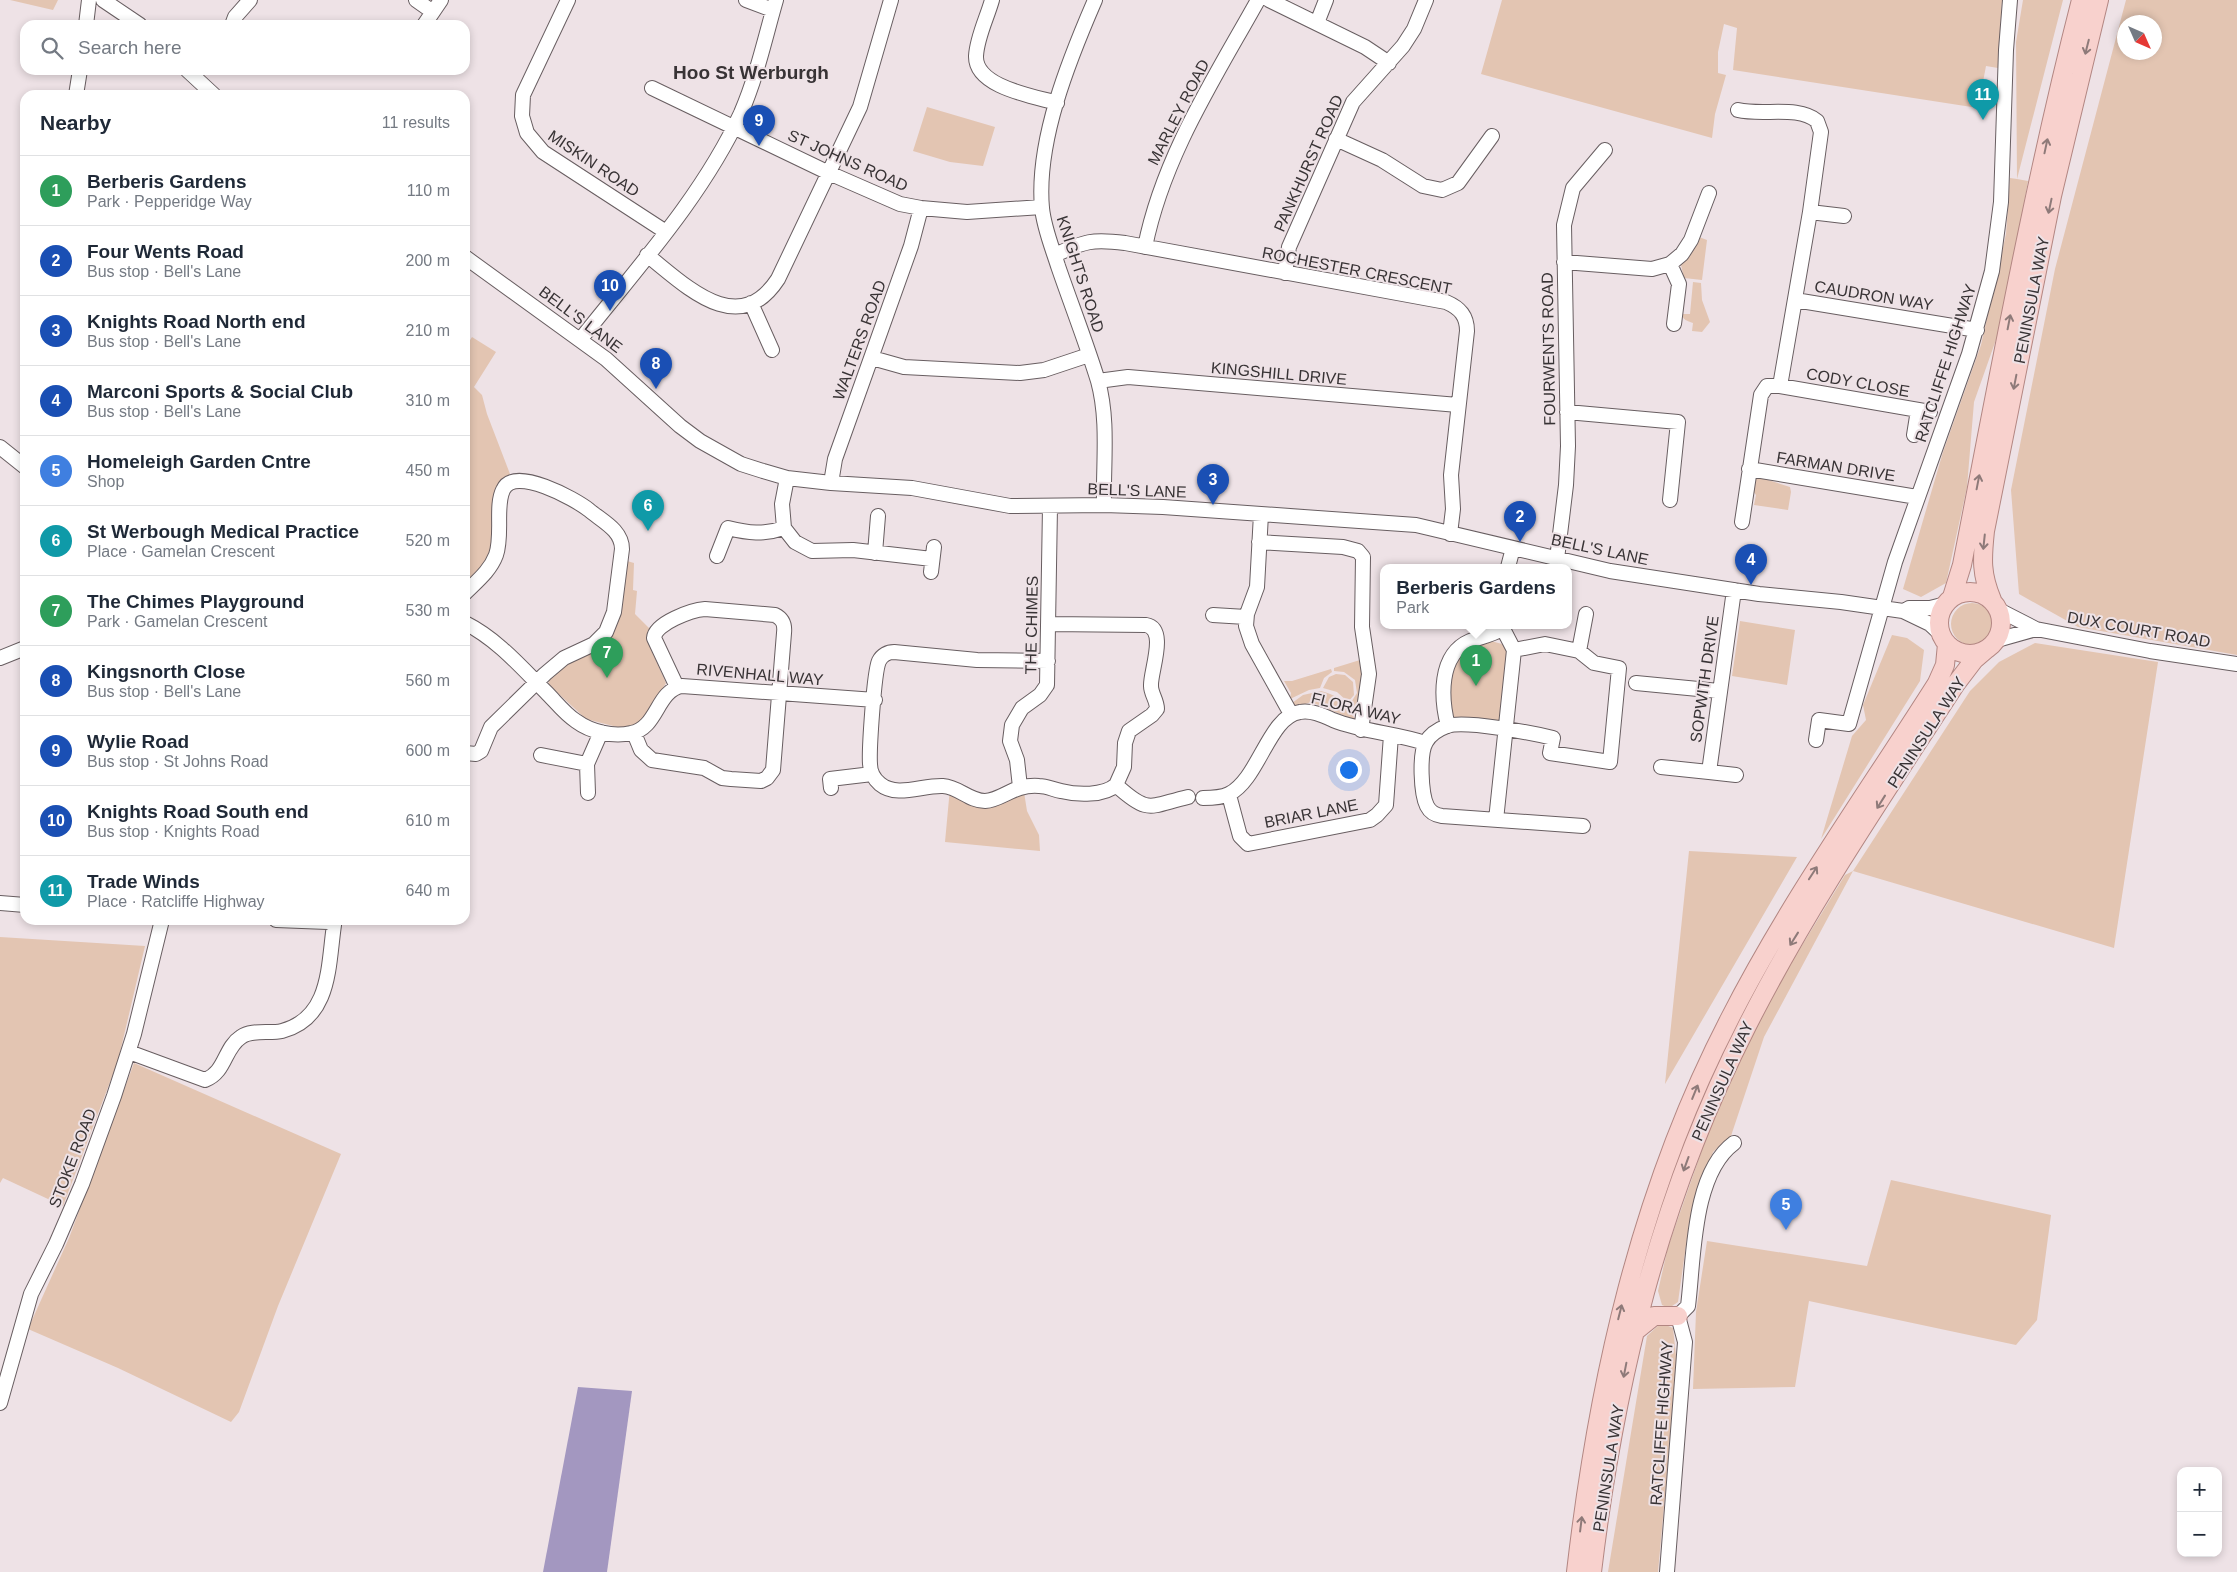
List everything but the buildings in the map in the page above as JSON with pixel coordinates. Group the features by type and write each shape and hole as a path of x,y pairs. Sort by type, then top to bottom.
{"main road":[{"name":"PENINSULA WAY","path":"1949,601 1962,565 2045,147 2081,0"},
{"name":"PENINSULA WAY","path":"1996,605 1984,582 1982,568 1986,531 2052,196 2098,0"},
{"path":"1967,592 1977,592 1996,605 2002,622 1992,644 1974,654 1964,653 1945,640 1940,618 1949,601 1967,592"},
{"name":"PENINSULA WAY","path":"1576,1572 1590,1461 1607,1369 1630,1273 1670,1152 1705,1070 1761,960 1796,899 1937,683 1945,665 1945,640"},
{"name":"PENINSULA WAY","path":"1592,1572 1608,1456 1632,1333 1650,1268 1686,1163 1717,1087 1746,1026 1784,956 1955,685 1974,660 1992,644"},
{"path":"1650,1268 1654,1305 1670,1315"},
{"path":"1632,1333 1654,1316 1670,1315"}],"street":[{"path":"87,20 89,0"},
{"path":"103,0 133,20"},
{"path":"234,20 250,0"},
{"path":"416,0 437,6 427,20"},
{"name":"MISKIN ROAD","path":"568,0 523,95 522,116 527,133 543,152 666,232"},
{"path":"580,340 666,232 713,165 734,127 758,70 774,5 746,0"},
{"path":"647,255 693,292 710,302 730,306 751,303 769,291 778,280 860,107 891,0"},
{"path":"992,0 977,51 976,62 981,72 993,83 1057,103"},
{"name":"KNIGHTS ROAD","path":"1095,0 1079,37 1057,103 1044,163 1042,207 1054,255 1098,381 1104,413 1104,505"},
{"name":"MARLEY ROAD","path":"1145,247 1155,204 1172,158 1258,0"},
{"path":"1269,0 1378,54 1389,63"},
{"path":"1317,23 1326,0"},
{"name":"PANKHURST ROAD","path":"1285,273 1290,247 1353,102 1389,63 1412,33 1426,0"},
{"name":"RATCLIFFE HIGHWAY","path":"1816,740 1819,720 1849,724 1895,562 1977,330 1992,271 1999,221 2006,50 2010,0"},
{"path":"77,90 79,75"},
{"path":"194,75 209,90"},
{"name":"ST JOHNS ROAD","path":"652,88 886,199 921,208 967,212 1042,207"},
{"path":"1738,110 1758,114 1795,112 1817,120 1820,128 1820,149 1780,386 1772,384 1764,389 1749,469 1742,522"},
{"path":"1336,139 1382,160 1423,186 1442,190 1458,183 1492,136"},
{"name":"FOURWENTS ROAD","path":"1557,559 1566,485 1567,412 1564,225 1569,198 1580,177 1605,150"},
{"path":"1564,262 1652,269 1670,264 1682,254 1691,240 1709,193"},
{"name":"WALTERS ROAD","path":"831,483 835,459 911,246 921,208"},
{"path":"1810,212 1844,216"},
{"name":"ROCHESTER CRESCENT","path":"1054,255 1078,244 1098,240 1446,302 1457,308 1465,317 1467,331 1450,484 1453,510 1450,534"},
{"name":"BELL'S LANE","path":"470,262 621,371 680,426 700,441 741,464 787,478 831,483 897,486 1000,505 1050,507 1104,505 1416,525 1610,571 1734,590 1883,607 1903,611 1931,625 1945,640"},
{"path":"1670,264 1679,284 1673,324"},
{"name":"CAUDRON WAY","path":"1795,300 1977,330"},
{"path":"751,303 772,350"},
{"path":"872,358 904,367 1020,373 1044,370 1089,355"},
{"name":"KINGSHILL DRIVE","path":"1098,381 1128,378 1458,405"},
{"name":"CODY CLOSE","path":"1780,386 1924,411 1914,435"},
{"path":"1567,412 1678,422 1670,500"},
{"path":"0,447 20,463"},
{"name":"FARMAN DRIVE","path":"1749,469 1917,497"},
{"path":"787,478 782,504 784,528 795,542 812,550 875,553 932,560"},
{"path":"470,588 483,576 495,557 499,541 501,494 505,486 511,482 532,483 554,490 587,509 620,536 622,549 610,626 594,644 564,658 536,682 491,727 481,751 476,754 470,753"},
{"name":"THE CHIMES","path":"1020,787 1017,760 1010,741 1010,731 1022,708 1046,688 1050,507"},
{"path":"1261,514 1257,588 1246,617 1246,626 1252,644 1291,714"},
{"path":"875,553 878,516"},
{"path":"718,556 728,528 755,534 765,534 784,528"},
{"path":"1259,542 1344,547 1358,551 1363,557 1362,627 1369,674 1362,730"},
{"path":"1509,564 1513,548"},
{"name":"SOPWITH DRIVE","path":"1709,772 1734,590"},
{"name":"BELL'S LANE","path":"1903,611 1909,608 1926,609 1949,601"},
{"name":"DUX COURT ROAD","path":"1996,605 2036,629 2150,651 2237,664"},
{"path":"470,626 492,640 576,721 601,732 616,734 634,733 642,750 652,760 704,768 722,778 761,781 767,778 773,770 784,633 783,621 775,615 705,609 694,611 662,626 654,635 677,687"},
{"path":"1579,651 1586,614"},
{"path":"1213,615 1246,617"},
{"path":"1048,624 1146,625 1152,626 1156,632 1156,659 1151,686 1156,709 1152,715 1129,731 1125,743 1124,767 1116,785 1109,790 1096,792 1065,792 1038,786 1020,787 995,798 982,801 948,786 930,785 904,791 892,790 882,785 872,774 870,764 878,664 883,656 891,652 977,660 1048,661"},
{"path":"1448,726 1442,703 1448,665 1460,649 1469,642 1498,629"},
{"path":"1496,820 1504,729 1514,650 1503,629"},
{"name":"DUX COURT ROAD","path":"1992,644 2036,629"},
{"path":"1514,650 1544,644 1579,651 1594,663 1619,668 1610,762 1550,753 1553,738 1504,729 1448,726 1434,733 1425,743 1422,759 1423,788 1430,811 1442,816 1582,826"},
{"path":"0,658 20,650"},
{"path":"1636,683 1719,691"},
{"name":"RIVENHALL WAY","path":"634,733 649,722 666,694 677,687 699,686 875,700"},
{"name":"FLORA WAY","path":"1229,795 1248,777 1281,724 1291,714 1308,712 1318,714 1362,730 1425,743"},
{"path":"588,794 587,764 601,732"},
{"name":"BRIAR LANE","path":"1229,795 1240,836 1248,844 1370,820 1381,812 1387,801 1391,735"},
{"path":"541,755 587,764"},
{"path":"1662,767 1736,775"},
{"path":"830,788 830,779 872,774"},
{"path":"1116,785 1136,802 1150,807 1188,798"},
{"path":"1203,798 1229,795"},
{"path":"0,903 20,905"},
{"name":"STOKE ROAD","path":"0,1403 31,1294 56,1244 82,1184 129,1052 161,925"},
{"path":"129,1052 205,1080 218,1072 232,1045 242,1035 282,1031 297,1025 318,1007 325,991 334,925"},
{"path":"1670,1315 1688,1306 1696,1224 1712,1173 1726,1149 1734,1143"},
{"name":"RATCLIFFE HIGHWAY","path":"1667,1572 1686,1342 1670,1315"}],"shaded area":[{"path":"10,0 58,0 53,10"},
{"path":"1502,0 2002,0 1998,68 1986,66 1978,108 1733,70 1737,28 1724,24 1718,52 1718,73 1726,75 1715,114 1712,138 1481,74"},
{"path":"2023,0 2063,0 2017,179 2016,42"},
{"path":"2126,0 2237,0 2237,655 2078,627 2019,594 2011,490 2055,269 2117,34 2117,60 2162,60 2162,15 2122,15"},
{"path":"927,107 995,127 983,166 950,162 913,151"},
{"path":"2010,178 2028,181 2004,317 1974,402 1967,487 1946,583 1921,597 1903,589 1943,452 1981,345 2006,234"},
{"path":"1699,237 1707,240 1702,280 1684,278 1681,265"},
{"path":"1693,282 1701,283 1702,300 1710,322 1702,332 1692,331 1693,323 1684,319 1682,314 1690,314"},
{"path":"472,337 496,352 474,387 482,395 487,414 510,474 498,485 495,538 486,564 470,579 470,340"},
{"path":"1759,477 1790,487 1788,510 1754,505 1756,495 1752,490 1754,479"},
{"path":"627,561 634,563 633,590 637,591 635,614 650,629 649,645 666,683 646,717 635,725 621,728 586,719 548,684 552,676 559,670 596,649 611,636 619,620"},
{"path":"1976,603 1984,606 1990,612 1993,624 1990,636 1984,642 1968,645 1960,642 1954,636 1951,620 1954,612 1960,606"},
{"path":"1740,621 1795,630 1787,685 1732,676"},
{"path":"1892,635 1907,638 1924,650 1920,681 1821,839 1852,736 1866,720 1863,705"},
{"path":"1491,641 1502,644 1509,651 1501,722 1457,721 1451,715 1447,700 1447,692 1455,660 1459,660 1467,651 1466,648"},
{"path":"2035,643 2158,662 2114,948 1853,871 1970,691 1999,662"},
{"path":"1360,660 1363,670 1358,717 1350,704 1357,693 1355,680 1344,672 1334,671 1334,668"},
{"path":"1331,669 1332,672 1324,678 1320,688 1309,690 1290,699 1291,693 1284,681 1292,681"},
{"path":"1336,674 1345,675 1353,682 1354,695 1348,702 1337,692 1323,688 1329,677"},
{"path":"1321,691 1340,699 1357,720 1348,721 1345,716 1311,702 1297,707 1292,703 1303,695"},
{"path":"950,788 961,799 1024,792 1027,811 1039,835 1040,851 945,842"},
{"path":"1689,851 1797,857 1665,1084"},
{"path":"1853,871 1764,1037 1731,1136 1713,1152 1689,1224 1678,1302 1669,1308 1662,1305 1658,1291 1668,1247 1723,1090 1762,1011 1845,875"},
{"path":"0,937 145,946 118,1061 63,1206 3,1178 0,1183"},
{"path":"134,1063 341,1154 278,1306 239,1412 231,1422 118,1368 28,1329 69,1238"},
{"path":"1891,1180 2051,1215 2037,1320 2016,1345 1809,1301 1795,1387 1693,1389 1696,1312 1707,1241 1867,1266"},
{"path":"1661,1323 1673,1328 1677,1365 1658,1572 1608,1572 1647,1336"},
{"path":"578,1387 632,1391 607,1572 543,1572"}],"place":[{"name":"Trade Winds","path":"1983,120"},
{"name":"Wylie Road","path":"759,146"},
{"name":"Knights Road South end","path":"610,311"},
{"name":"Kingsnorth Close","path":"656,389"},
{"name":"Knights Road North end","path":"1213,505"},
{"name":"St Werbough Medical Practice","path":"648,531"},
{"name":"Four Wents Road","path":"1520,542"},
{"name":"Marconi Sports & Social Club","path":"1751,585"},
{"name":"The Chimes Playground","path":"607,678"},
{"name":"Berberis Gardens","path":"1476,686"},
{"name":"Homeleigh Garden Cntre","path":"1786,1230"}],"district":[{"name":"Hoo St Werburgh","path":"751,72"}]}
